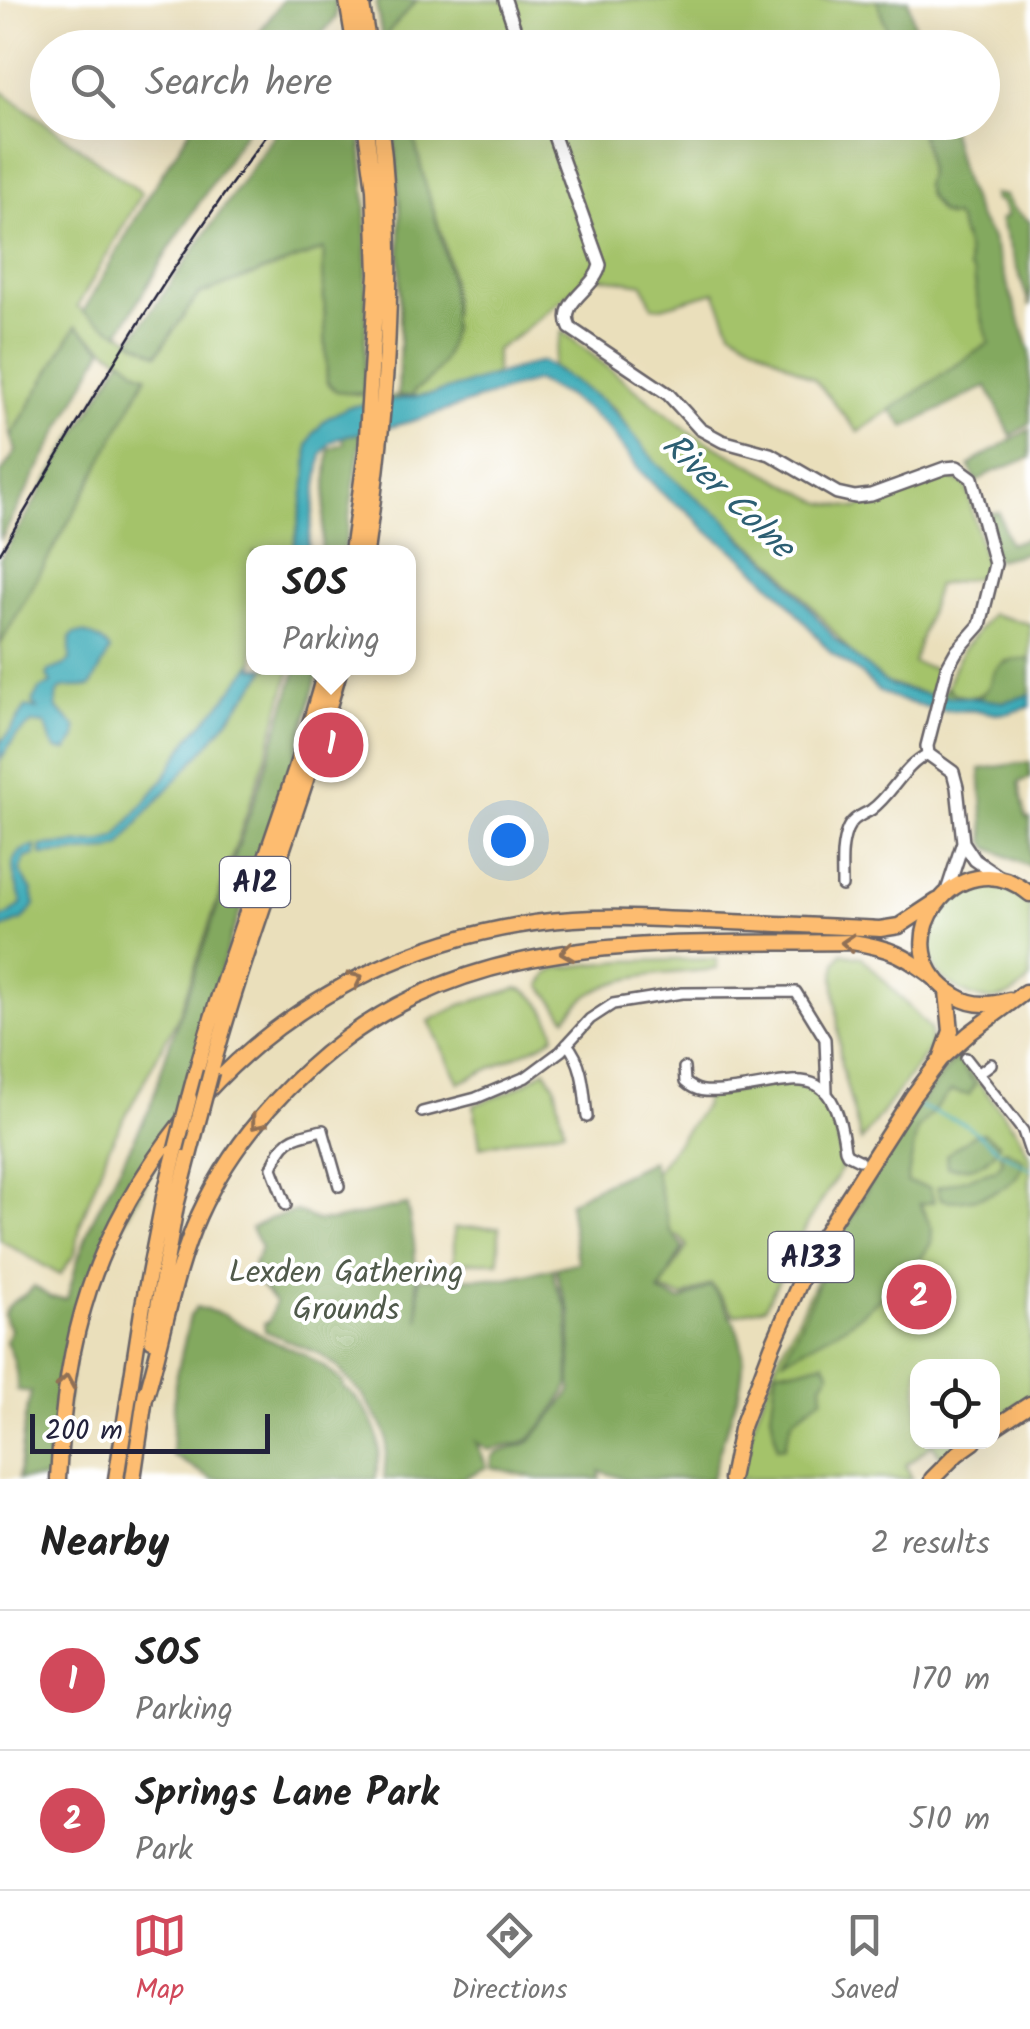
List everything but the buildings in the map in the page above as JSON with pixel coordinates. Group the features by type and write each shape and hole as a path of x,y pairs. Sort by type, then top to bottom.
{"main road":[{"path":"347,0 352,30"},
{"path":"361,0 366,30"},
{"path":"368,140 374,188 380,372"},
{"path":"366,545 391,286 388,179 383,140"},
{"path":"353,545 373,453"},
{"name":"A12","path":"116,1479 143,1305 189,1098 214,1008 324,675"},
{"name":"A12","path":"146,1396 146,1370 176,1206 211,1072 338,675"},
{"path":"58,1479 71,1351 95,1271 122,1210 159,1150 224,1072 324,996 390,962 511,926 619,918 880,929 899,926 973,878 1004,880 1027,890"},
{"path":"942,896 928,918 923,942 928,966 936,978 948,991 981,1004 1003,1002 1027,990"},
{"name":"A12","path":"132,1479 146,1396 183,1255 227,1165 261,1117 297,1079 348,1037 398,1005 452,980 507,963 556,953 636,946 852,942 906,956 936,978"},
{"name":"A133","path":"731,1479 741,1429 813,1252 941,1059 1027,990"},
{"name":"A133","path":"941,1059 951,1031 948,991"},
{"path":"1000,1425 1030,1404"},
{"path":"932,1479 966,1449"}],"street":[{"path":"505,0 516,30"},
{"path":"555,140 600,266 597,277 569,306 566,322 570,328 668,394 700,430 722,442 770,454 837,493 871,495 945,468 963,470 972,478 996,564 980,625 947,668 927,746 928,754 952,772 963,842 942,896"},
{"path":"842,886 842,849 849,824 872,808 910,765 928,754"},
{"path":"963,842 975,860 1004,880"},
{"path":"422,1112 461,1103 511,1085 536,1071 590,1019 613,1004 682,993 796,992 825,1039 827,1092 838,1112 845,1150 859,1160"},
{"path":"567,1044 580,1068 587,1117"},
{"path":"966,1058 1022,1131 1030,1152"},
{"path":"978,1074 991,1064"},
{"path":"684,1068 685,1082 703,1092 801,1080 827,1092"},
{"path":"286,1204 272,1168 285,1143 292,1138 322,1130 339,1186"}],"green space":[{"path":"283,0 335,0 336,18 325,30 261,30"},
{"path":"379,0 417,0 390,30 381,30 376,4"},
{"path":"417,0 877,0 887,30 390,30"},
{"path":"877,0 908,0 916,30 887,30"},
{"path":"0,90 30,112 30,140 69,140 142,193 77,307 157,354 198,295 325,249 327,382 355,394 413,396 438,367 452,317 447,255 414,140 923,140 927,194 938,211 958,221 989,343 858,432 815,380 731,330 715,292 658,308 652,306 643,284 591,276 496,350 496,374 426,405 316,431 308,545 246,545 246,675 289,675 266,756 179,1015 108,1149 81,1222 75,1253 60,1275 0,1240 0,645 93,478 139,372 76,327 11,437 0,366"},
{"path":"183,140 240,140 119,333 83,312"},
{"path":"271,140 360,140 367,292 364,394 336,391 327,382 324,249 198,295 157,354 131,340"},
{"path":"394,140 414,140 448,268 452,326 446,352 434,374 413,396 398,396 400,212"},
{"path":"923,140 953,140 962,176 978,217 991,236 1030,351 1030,423 1011,436 987,386 905,427 890,410 989,343 958,221 954,216 941,214 927,194"},
{"path":"993,194 1006,196 1030,222 1030,306 1000,220 1007,216"},
{"path":"76,326 103,349 0,541 0,475 16,451 11,437"},
{"path":"562,331 691,433 823,503 856,508 949,477 966,485 988,575 937,585 913,663 939,670 932,696 886,683 854,656 776,564 658,471 615,409 552,367"},
{"path":"122,358 147,375 0,645 0,559"},
{"path":"1030,429 1030,458 977,482 969,467 975,461"},
{"path":"362,432 345,545 322,545 329,449 344,443 342,436"},
{"path":"999,512 1009,544 1030,537 1030,552 996,560 983,515"},
{"path":"991,614 1030,624 1030,659 1006,661 991,685 977,696 957,695 947,687 954,667"},
{"path":"1030,659 1030,695 1003,702 939,696 947,687 962,696 980,696 999,666"},
{"path":"295,675 317,675 299,746 231,937 173,1130 80,1305 56,1479 18,1479 31,1392 17,1390 15,1366 6,1342 10,1329 4,1314 34,1286 50,1297 67,1299 93,1219 150,1108"},
{"path":"1030,762 1030,778 1019,782 1026,818 1030,818 1030,867 989,848 985,842 980,769"},
{"path":"979,885 1007,890 1030,906 1030,979 1003,998 983,999 963,992 942,977 930,955 928,941 935,917 954,897"},
{"path":"842,953 862,957 930,1029 931,1047 861,1141 841,1065 834,976"},
{"path":"717,959 717,969 651,975 603,987 586,997 566,1018 541,985 558,968 622,961"},
{"path":"518,988 542,1006 555,1035 459,1083 429,1021 461,1005"},
{"path":"955,1052 1017,1132 1030,1157 1030,1395 1000,1418 1000,1359 910,1359 910,1449 926,1449 906,1465 912,1479 736,1479 778,1358 838,1235 908,1113"},
{"path":"956,1059 975,1084 969,1095 951,1091 917,1130 907,1182 930,1188 934,1202 920,1204 932,1229 931,1243 912,1273 847,1325 784,1359 835,1247 904,1124"},
{"path":"545,1069 555,1086 564,1129 480,1147 474,1105 520,1086"},
{"path":"798,1085 819,1096 832,1116 841,1155 847,1160 808,1223 765,1307 735,1315 711,1284 683,1297 660,1290 687,1246 679,1236 648,1234 648,1182 704,1106 705,1095"},
{"path":"984,1133 999,1144 985,1162 964,1168 947,1167 946,1155 973,1135"},
{"path":"1004,1149 1023,1159 1021,1170 1004,1187 978,1198 941,1199 937,1187 996,1170 1003,1161 1000,1154"},
{"path":"652,1161 670,1230 683,1247 659,1292 681,1301 711,1286 730,1313 740,1337 741,1381 712,1479 624,1479 600,1471 600,1479 538,1479 491,1467 496,1453 528,1443 571,1391 571,1313 556,1268 579,1262 569,1203"},
{"path":"407,1205 414,1243 419,1321 419,1278 508,1278 553,1268 568,1311 569,1382 558,1404 539,1430 523,1442 488,1450 476,1442 487,1467 462,1479 384,1479 387,1439 364,1397 336,1366 319,1354 265,1331 264,1323 269,1322 275,1302 260,1285 253,1266 261,1248 251,1228 296,1211 317,1221 331,1221"},
{"path":"499,1227 499,1262 454,1262 454,1228"},
{"name":"Lexden Gathering Grounds","path":"196,1307 222,1314 304,1354 343,1382 376,1430 376,1479 213,1479 172,1455 175,1383 190,1316"},
{"path":"824,1362 830,1372 822,1383 823,1397 793,1419 784,1447 777,1448 771,1413 777,1369 798,1369"},
{"path":"936,1449 957,1449 943,1459"}],"water":[{"path":"542,361 616,413 658,465 722,516 742,539 775,566 835,639 882,680 892,686 949,697 1003,702 1030,695 1030,707 996,714 938,710 878,691 831,653 780,593 742,557 668,499 639,470 608,428 565,395 536,381 419,419 331,442 322,454 308,545 294,545 308,445 326,419 348,407 433,394"},
{"path":"83,633 103,642 110,651 91,686 65,687 57,693 57,709 76,727 76,738 67,750 58,750 45,724 33,723 17,735 0,760 0,742 26,707 37,709 32,702 39,690 51,683 49,671 70,661 70,638"},
{"path":"246,672 262,675 121,846 41,855 41,846 104,842 116,837 163,780 190,737"},
{"path":"35,846 35,855 25,858 20,871 35,905 23,920 0,929 0,918 22,904 14,861 24,849"}],"waterway":[{"path":"918,1106 965,1124 1030,1169"}],"railway":[{"path":"351,30 376,0"},
{"path":"0,553 98,388 202,226 264,140"}],"place":[{"name":"SOS","path":"331,745"},
{"name":"Springs Lane Park","path":"919,1297"}],"water label":[{"name":"River Colne","path":"729,495"}]}
